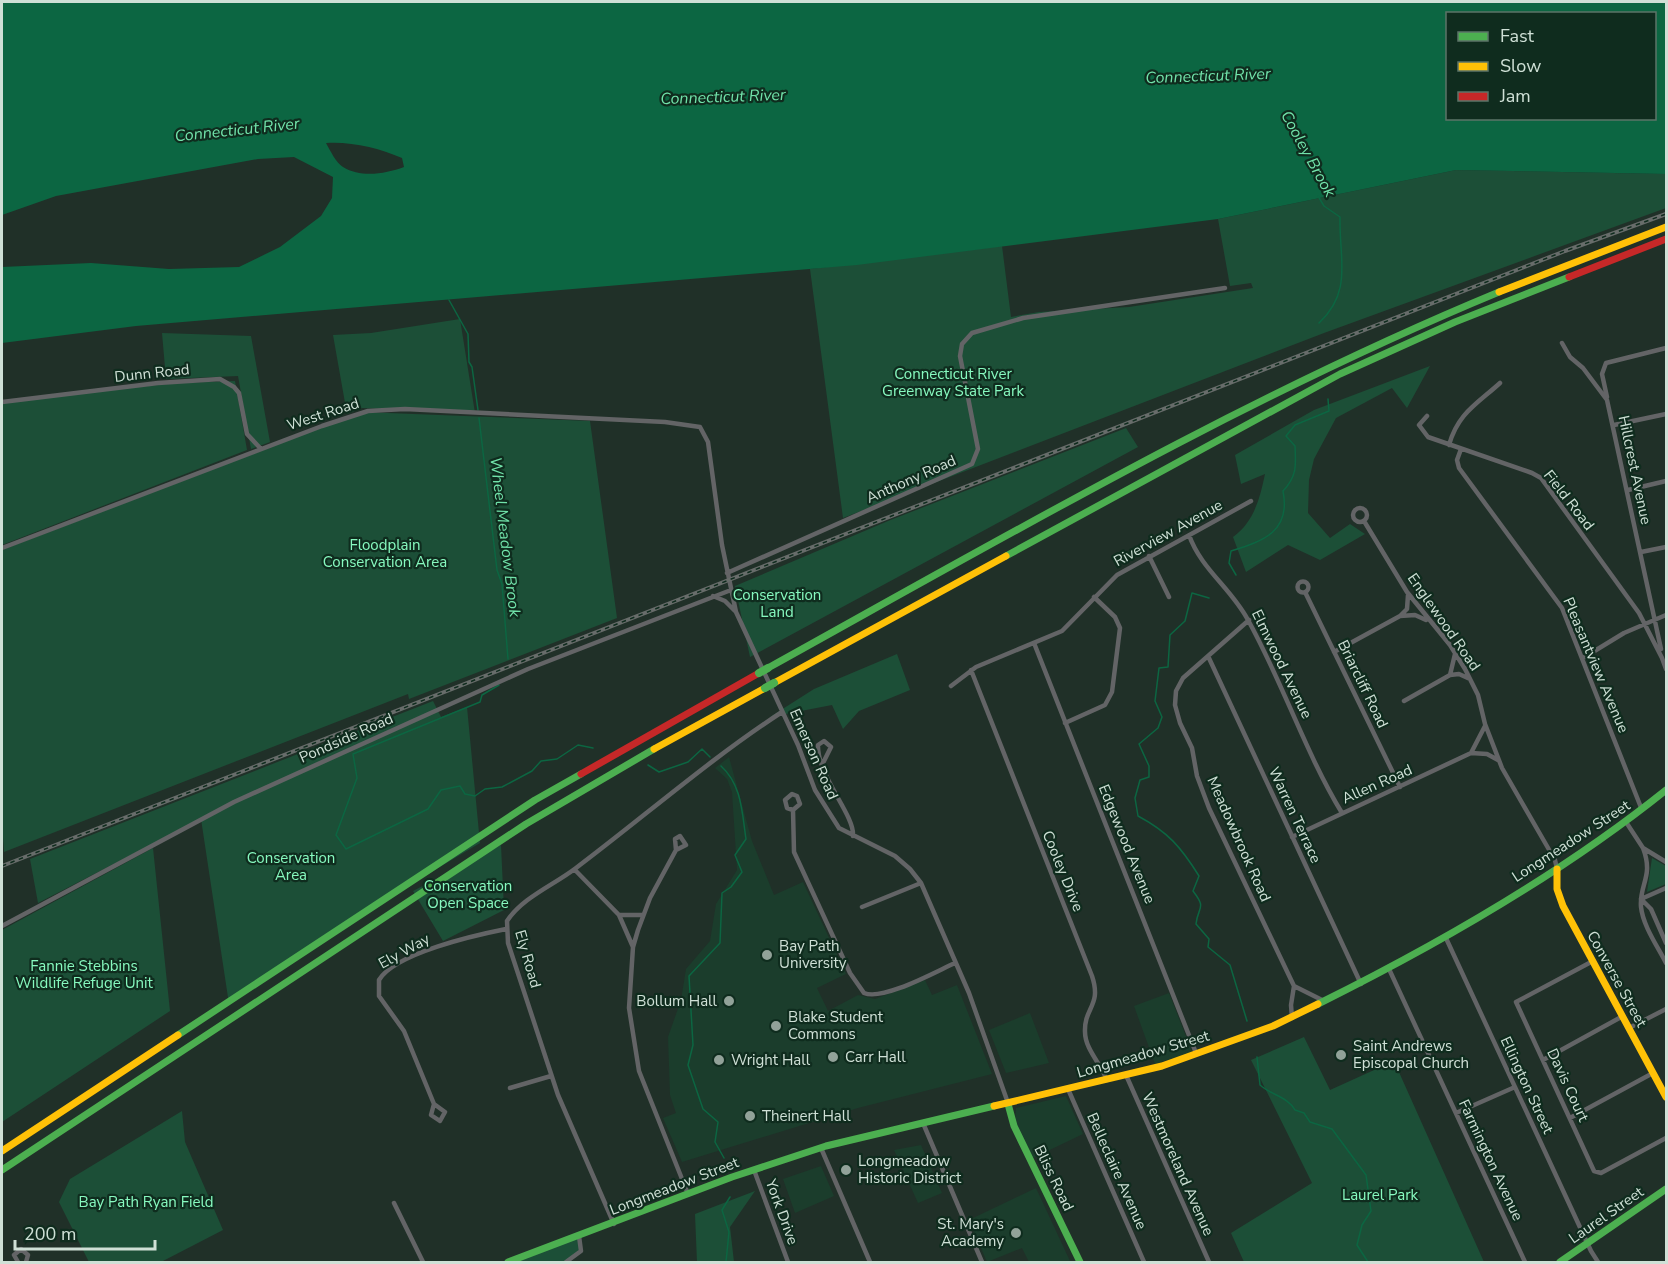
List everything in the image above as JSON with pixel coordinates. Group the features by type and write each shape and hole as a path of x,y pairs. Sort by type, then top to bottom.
{"main road":[{"path":"2,1151 535,800 768,668 1239,410 1319,369 1443,314 1666,227"},
{"path":"2,1170 526,824 619,768 1340,374 1455,322 1666,239"},
{"name":"Longmeadow Street","path":"508,1263 615,1224 688,1194 821,1148 1126,1075 1197,1055 1292,1018 1389,969 1557,869 1626,822 1666,790"},
{"name":"Converse Street","path":"1557,869 1560,898 1666,1097"},
{"name":"Bliss Road","path":"1008,1104 1014,1126 1080,1263"},
{"name":"Laurel Street","path":"1560,1263 1666,1189"}],"street":[{"name":"Anthony Road","path":"727,573 972,465 978,449 960,356 962,344 972,333 1023,318 1225,288"},
{"name":"Hillcrest Avenue","path":"1562,343 1570,357 1583,368 1607,400 1656,618"},
{"path":"1607,400 1602,374 1606,363 1666,348"},
{"name":"Dunn Road","path":"2,402 158,383 220,379 239,393 243,402 247,434 261,448"},
{"path":"1449,445 1453,428 1459,418 1500,383"},
{"name":"West Road","path":"2,548 261,448 357,414 385,409 666,422 695,425 705,432"},
{"path":"1614,425 1666,414"},
{"name":"Field Road","path":"1427,416 1419,422 1420,429 1428,437 1530,472 1541,478 1645,622 1666,669"},
{"name":"Emerson Road","path":"705,432 727,573 736,612 823,806 839,828 895,856 921,883 996,1064 1008,1104"},
{"name":"Pleasantview Avenue","path":"1461,449 1457,458 1459,468 1558,601 1642,810"},
{"path":"1628,490 1666,481"},
{"name":"Riverview Avenue","path":"951,686 970,670 1068,627 1110,580 1149,556 1251,501"},
{"name":"Englewood Road","path":"1364,521 1407,592 1454,651 1471,679 1498,760 1557,864 1557,869"},
{"name":"Elmwood Avenue","path":"1189,535 1205,566 1233,595 1249,620 1342,813"},
{"path":"1641,552 1666,548"},
{"path":"1149,556 1169,597"},
{"name":"Pondside Road","path":"2,926 234,802 519,673 730,590"},
{"name":"Briarcliff Road","path":"1305,592 1400,787"},
{"path":"1334,652 1400,616 1408,607 1407,592"},
{"path":"713,596 725,602 736,612"},
{"path":"1065,723 1105,705 1112,692 1120,628 1115,617 1094,597"},
{"path":"1400,616 1415,615 1431,622"},
{"path":"1582,658 1645,622 1666,615"},
{"name":"Field Road","path":"1656,618 1662,658"},
{"name":"Meadowbrook Road","path":"1249,620 1179,684 1175,700 1177,715 1192,748 1197,776 1209,808 1294,986 1291,1005 1292,1018"},
{"name":"Edgewood Avenue","path":"1034,643 1197,1055"},
{"path":"1450,675 1455,664 1454,651"},
{"name":"Warren Terrace","path":"1208,656 1361,984"},
{"name":"Cooley Drive","path":"970,670 1092,976 1096,996 1087,1020 1085,1035 1107,1080"},
{"path":"1404,701 1450,675 1461,674 1471,679"},
{"name":"Ely Road","path":"615,1224 568,1121 551,1076 508,943 507,921 515,912 575,870 685,781 782,712"},
{"path":"1485,724 1484,731 1470,753 1487,754 1498,760"},
{"path":"822,765 831,749 829,742 824,741 817,747 822,765 834,795 852,824 853,836"},
{"name":"Allen Road","path":"1292,837 1470,753"},
{"path":"793,810 794,852 850,973 864,993 872,995 886,992 955,963"},
{"path":"1626,822 1643,848 1648,870 1641,900 1643,915 1666,963"},
{"path":"1643,848 1666,862"},
{"path":"676,850 643,915 633,947 629,1008 635,1057 688,1194"},
{"path":"575,870 619,915 633,947"},
{"path":"862,907 921,883"},
{"path":"1641,900 1666,888"},
{"path":"1641,900 1654,915 1666,943"},
{"path":"619,915 643,915"},
{"name":"Ely Way","path":"434,1104 404,1031 379,996 379,979 390,970 445,943 506,929"},
{"name":"Ellington Street","path":"1445,936 1587,1244 1599,1263"},
{"name":"Davis Court","path":"1593,961 1516,1002 1594,1172 1601,1173 1666,1138"},
{"name":"Farmington Avenue","path":"1389,969 1525,1263"},
{"path":"1294,986 1325,1003"},
{"path":"1629,1028 1666,1009"},
{"path":"1543,1060 1623,1016"},
{"path":"1570,1118 1653,1073"},
{"name":"Westmoreland Avenue","path":"1126,1075 1209,1263"},
{"path":"510,1088 551,1076"},
{"path":"1456,1113 1515,1087"},
{"name":"Belleclaire Avenue","path":"1068,1089 1144,1263"},
{"path":"923,1123 982,1263"},
{"path":"821,1148 870,1263"},
{"name":"York Drive","path":"754,1170 788,1263"},
{"path":"394,1203 423,1263"},
{"path":"566,1263 580,1251 579,1236"},
{"path":"18,1263 14,1255 21,1249 28,1255 26,1263"}],"shaded area":[{"name":"Bay Path University","path":"729,757 752,841 774,895 803,882 846,974 817,988 828,1011 858,995 875,999 925,980 932,995 957,985 992,1074 858,1108 682,1162 663,1118 676,1113 670,1095 668,1037 681,1000 686,969 710,941 716,904 737,870 732,792 727,779 715,768"},
{"path":"1169,993 1192,1052 1155,1064 1134,1006"},
{"path":"1030,1013 1049,1063 1006,1073 989,1030"},
{"path":"1066,1096 1083,1134 1033,1158 1015,1122 1016,1108"},
{"path":"921,1145 942,1193 918,1203 894,1150"},
{"path":"821,1166 834,1196 795,1213 783,1179"},
{"name":"St. Mary's Academy","path":"1036,1188 1070,1261 1029,1262 1022,1248 987,1262 969,1220"}],"green space":[{"name":"Connecticut River Greenway State Park","path":"1456,170 1666,174 1666,208 1324,333 843,518 810,269 1002,246 1011,317 1039,312 1129,307 1253,288 1251,283 1230,286 1218,219"},
{"path":"460,319 475,413 362,408 347,414 333,335 371,333"},
{"path":"162,333 251,336 270,442 251,449 238,376 166,379"},
{"path":"1430,366 1407,408 1392,388 1336,418 1314,459 1309,480 1308,513 1330,538 1350,524 1365,534 1320,560 1288,545 1246,572 1233,537 1251,517 1265,474 1241,484 1235,455 1314,410"},
{"path":"235,381 247,450 2,545 2,401 178,383"},
{"name":"Floodplain Conservation Area","path":"362,412 590,421 617,618 409,699 408,694 4,852 2,824 2,550"},
{"name":"Conservation Land","path":"1126,428 1138,447 750,657 735,586 888,521"},
{"path":"897,654 910,690 859,711 843,729 832,705 770,717 814,689"},
{"name":"Conservation Area","path":"433,701 441,717 467,707 480,843 393,895 229,1004 201,819 38,903 30,859"},
{"name":"Conservation Open Space","path":"501,845 504,910 443,941 413,891"},
{"name":"Fannie Stebbins Wildlife Refuge Unit","path":"153,848 170,1011 2,1122 2,930"},
{"path":"1652,858 1666,866 1666,884 1647,892"},
{"name":"Laurel Park","path":"1304,1037 1330,1090 1394,1061 1484,1262 1244,1262 1231,1233 1312,1183 1251,1060"},
{"name":"Bay Path Ryan Field","path":"182,1111 185,1142 223,1230 161,1262 89,1262 59,1202 70,1179"},
{"path":"755,1191 730,1227 734,1262 697,1262 695,1214"},
{"path":"579,1236 581,1248 566,1262 508,1262"}],"water":[{"name":"Connecticut River","path":"2,2 1666,2 1666,174 1456,170 1218,219 857,265 136,326 2,343 2,267 91,263 169,269 239,267 280,247 321,216 332,198 333,177 294,157 258,159 56,196 2,215","holes":["326,143 354,144 384,151 402,158 404,167 389,172 357,173 338,163"]}],"waterway":[{"name":"Cooley Brook","path":"1318,196 1324,206 1340,217 1342,261 1342,274 1336,299 1330,311 1319,323"},
{"name":"Wheel Meadow Brook","path":"449,300 468,334 469,362 472,367 478,410"},
{"name":"Cooley Brook","path":"1236,575 1229,563 1231,551 1264,538 1279,525 1283,516 1283,491 1291,480 1295,465 1295,446 1286,436 1295,425 1329,411 1328,399"},
{"name":"Wheel Meadow Brook","path":"479,418 497,570 502,584 508,659"},
{"name":"Cooley Brook","path":"1209,598 1192,593 1185,621 1170,635 1168,667 1159,668 1155,701 1162,717 1158,728 1139,744 1149,766 1149,777 1140,780 1135,798 1138,816 1158,828 1173,841 1199,876 1193,891 1201,905 1196,924 1209,939 1208,947 1230,965 1247,1021"},
{"name":"Wheel Meadow Brook","path":"499,685 482,695 480,702 353,754 357,778 336,835 346,849 428,809 441,790 460,786 465,794 475,796 485,789 502,787 532,771 541,761 557,759 578,745 593,748"},
{"name":"Wheel Meadow Brook","path":"648,765 659,772 688,762 702,749 710,757"},
{"name":"Wheel Meadow Brook","path":"721,766 737,791 746,839 735,855 742,872 731,887 722,893 720,943 689,976 693,1045 688,1065 703,1109 718,1122 715,1142 724,1158"},
{"name":"Cooley Brook","path":"1257,1057 1260,1085 1284,1099 1295,1110 1304,1113 1310,1122 1332,1129 1366,1175 1371,1211 1362,1225 1357,1245 1368,1262"},
{"name":"Wheel Meadow Brook","path":"726,1262 729,1232 722,1210 730,1197"}],"railway":[{"path":"2,866 1565,251 1666,214"}],"traffic: fast":[{"path":"1006,556 1340,374 1455,322 1569,277"},
{"path":"768,668 1038,518 1219,422 1311,376 1499,292"},
{"path":"759,673 768,668"},
{"path":"765,688 774,683"},
{"path":"2,1170 526,824 654,749"},
{"path":"178,1035 535,800 581,774"},
{"path":"1318,1004 1409,957 1498,906 1584,851 1666,790"},
{"path":"1008,1104 1014,1126 1080,1262"},
{"path":"508,1262 732,1177 826,1146 994,1106"},
{"path":"1560,1262 1666,1189"}],"traffic: slow":[{"path":"1499,292 1666,227"},
{"path":"774,683 1006,556"},
{"path":"654,749 765,688"},
{"path":"1557,869 1557,889 1563,906 1666,1097"},
{"path":"994,1106 1162,1066 1273,1026 1318,1004"},
{"path":"2,1151 178,1035"}],"traffic: jam":[{"path":"1569,277 1666,239"},
{"path":"581,774 759,673"}],"place":[{"name":"Bay Path University","path":"767,955"},
{"name":"Bollum Hall","path":"729,1001"},
{"name":"Blake Student Commons","path":"776,1026"},
{"name":"Saint Andrews Episcopal Church","path":"1341,1055"},
{"name":"Carr Hall","path":"833,1057"},
{"name":"Wright Hall","path":"719,1060"},
{"name":"Theinert Hall","path":"750,1116"},
{"name":"Longmeadow Historic District","path":"846,1170"},
{"name":"St. Mary's Academy","path":"1016,1233"}]}
